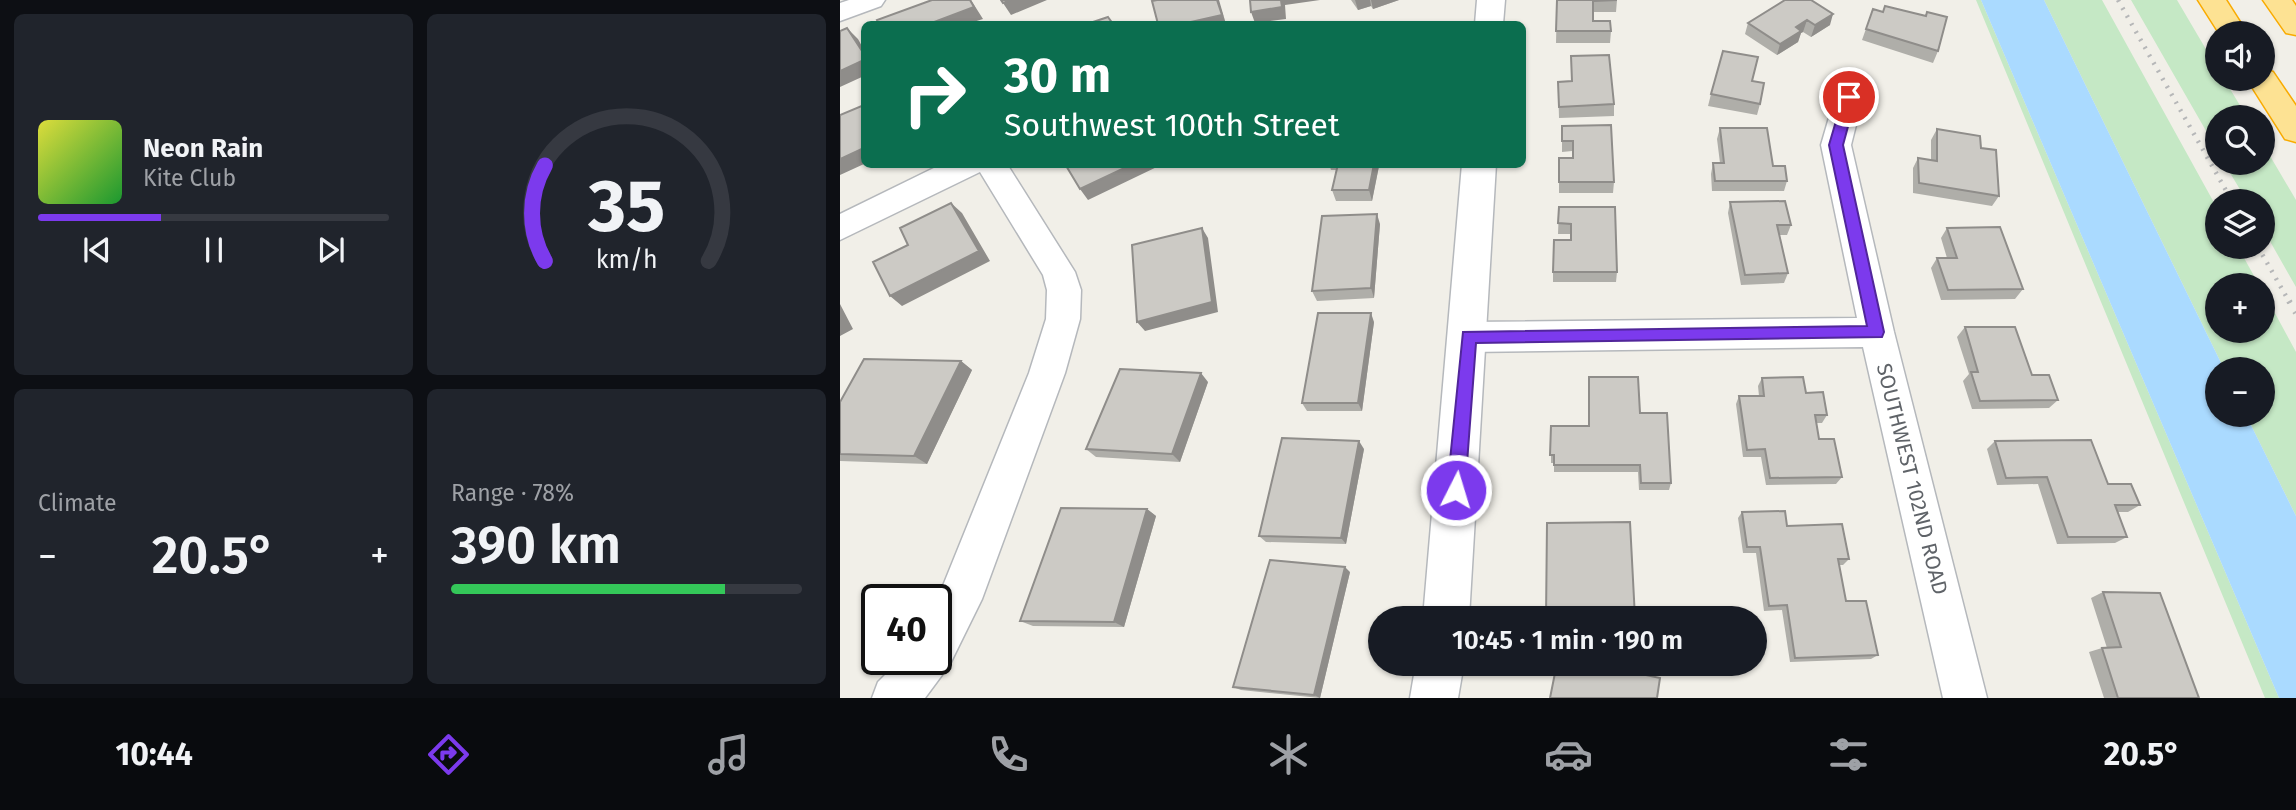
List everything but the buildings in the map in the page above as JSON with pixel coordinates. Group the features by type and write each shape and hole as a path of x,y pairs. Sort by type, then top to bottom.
{"highway":[{"path":"2212,0 2225,21"},
{"path":"2277,0 2296,26"},
{"path":"2270,91 2296,131"}],"street":[{"path":"840,13 872,0"},
{"path":"1489,21 1491,0"},
{"name":"SOUTHWEST 102ND ROAD","path":"1849,97 1836,145 1877,332 1965,698"},
{"path":"840,228 962,168"},
{"path":"952,614 961,599 1047,373 1063,318 1064,290 1059,272 994,168"},
{"path":"1447,606 1479,168"},
{"path":"1468,337 1877,332"},
{"path":"1434,698 1438,676"}],"green space":[{"path":"1976,0 1981,0 2279,698 2265,698"},
{"path":"2044,0 2102,0 2206,189 2205,259 2245,259 2252,273 2205,273 2205,330"},
{"path":"2131,0 2177,0 2205,48 2205,91 2231,91 2240,105 2205,105 2205,129"},
{"path":"2275,164 2296,200 2296,287 2275,250 2275,189 2240,189 2231,175 2275,175"},
{"path":"2275,313 2296,352 2296,516 2252,427 2275,427 2275,357 2218,357 2211,343 2275,343"}],"water":[{"path":"1981,0 2044,0 2205,330 2205,343 2211,343 2218,357 2205,357 2205,427 2252,427 2296,516 2296,698 2279,698"}],"railway":[{"path":"2118,0 2225,189"},
{"path":"2265,259 2290,303"},
{"path":"2289,301 2296,313"}],"route":[{"path":"1456,490 1468,337 1877,332 1836,145 1849,97"}]}
